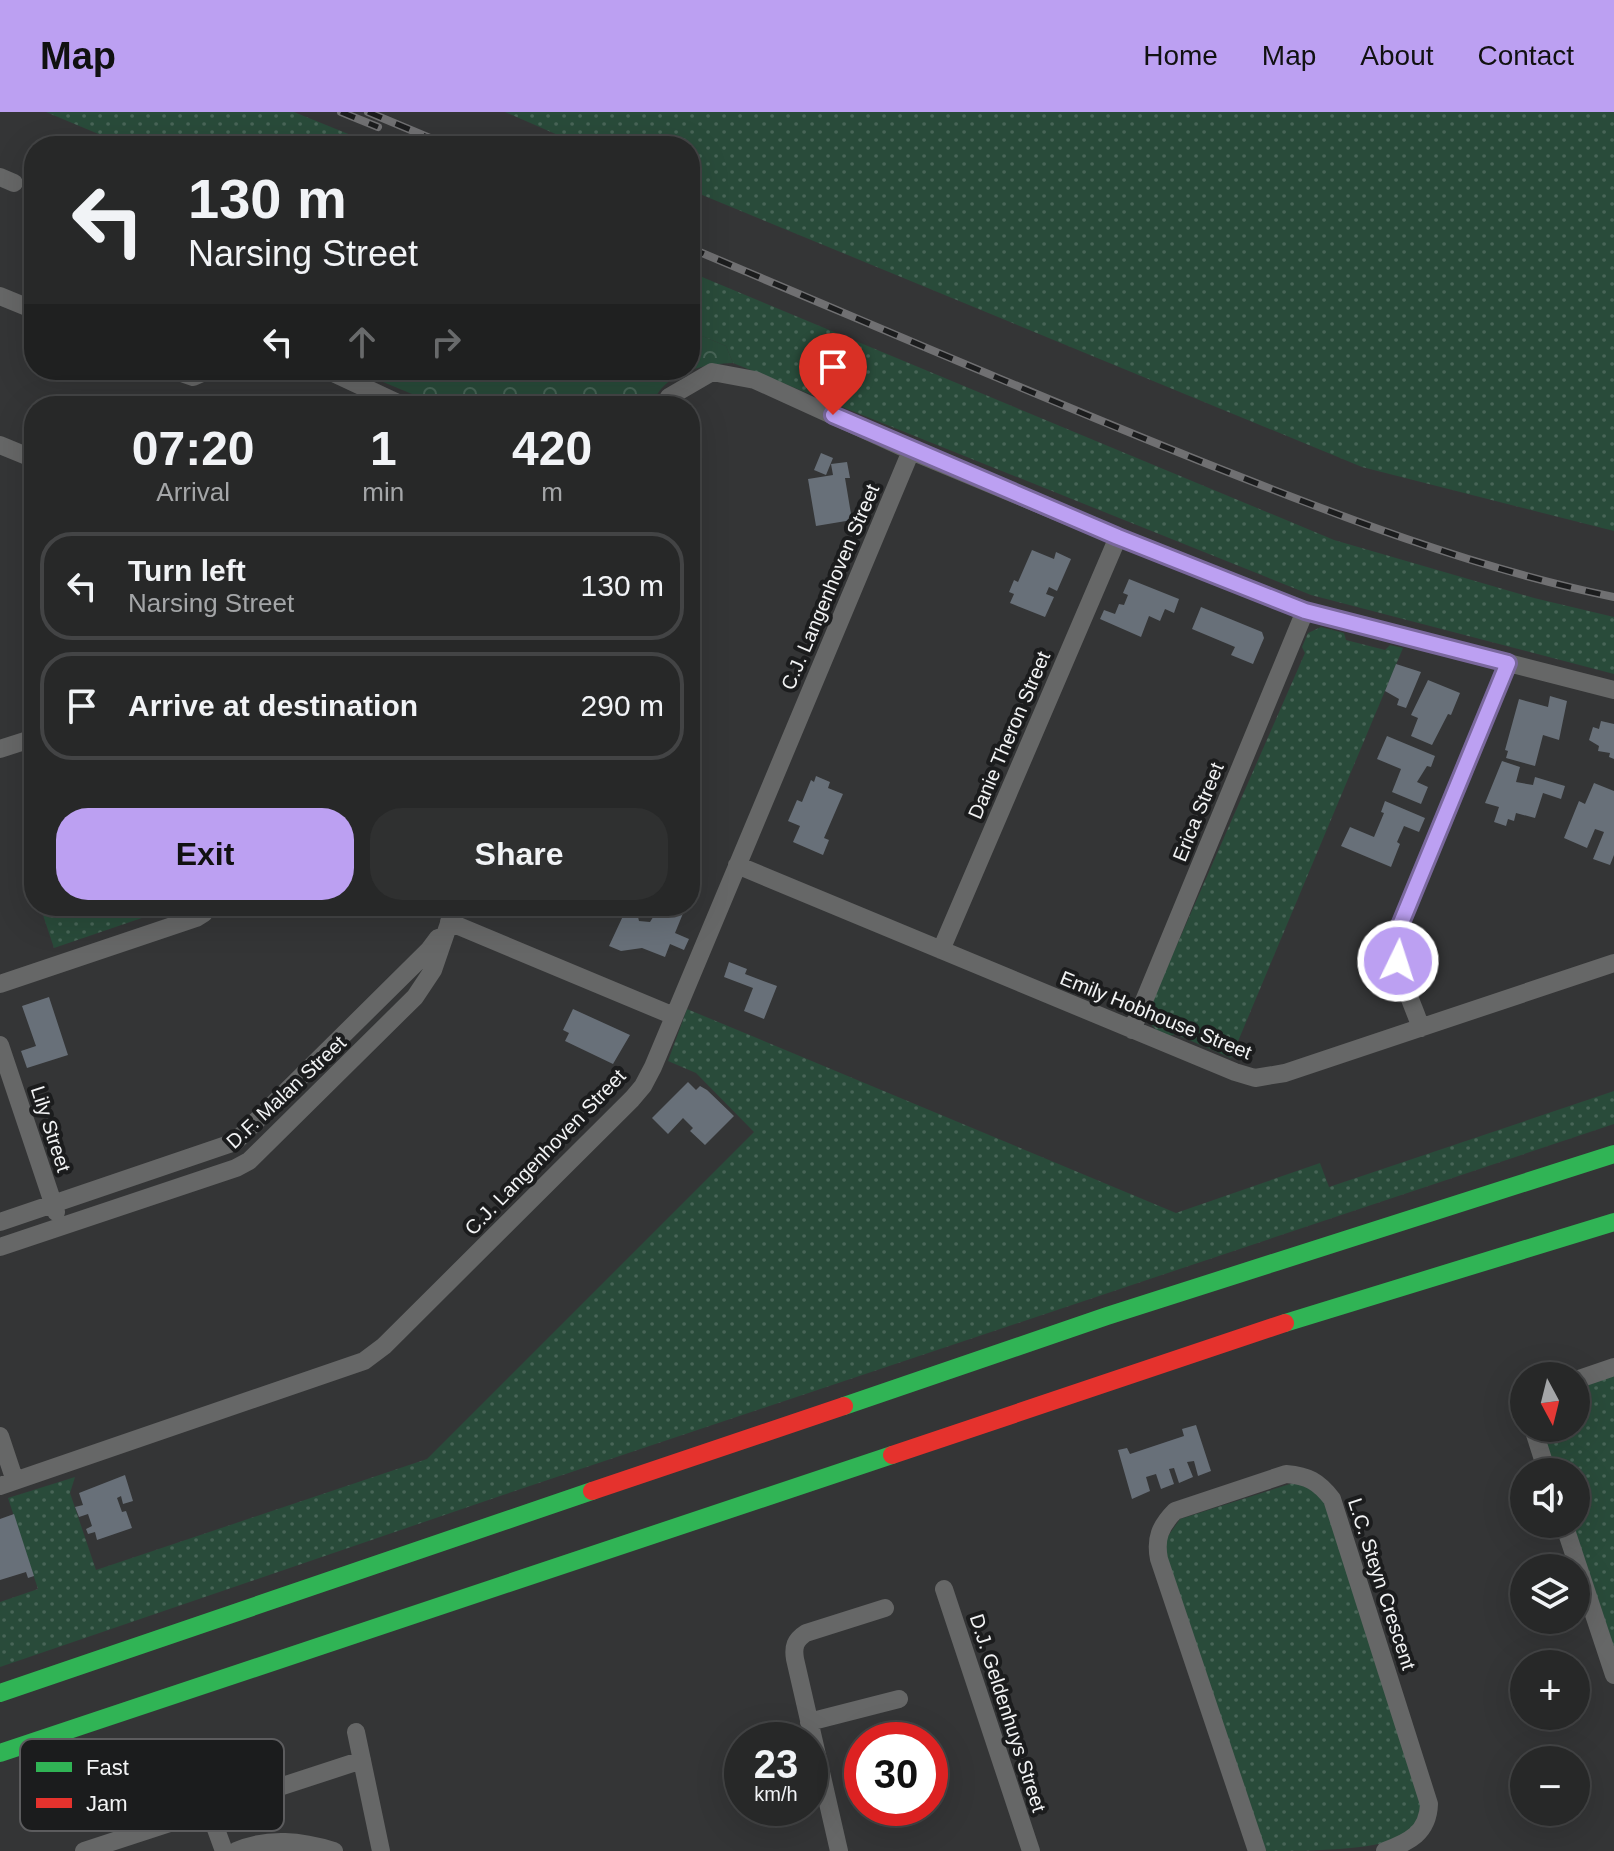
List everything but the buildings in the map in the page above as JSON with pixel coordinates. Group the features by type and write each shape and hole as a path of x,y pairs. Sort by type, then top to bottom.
{"highway":[{"path":"0,1693 1107,1316 1614,1154"},
{"path":"1406,1285 1614,1215"},
{"path":"42,1739 1303,1317 1614,1222"},
{"path":"0,1753 20,1746"}],"street":[{"path":"0,296 24,306"},
{"path":"700,379 712,372 755,380 911,451 1305,611 1614,690"},
{"path":"348,380 383,396"},
{"path":"671,396 698,380"},
{"path":"0,445 24,455"},
{"name":"C.J. Langenhoven Street","path":"7,1484 343,1370 377,1353 632,1099 648,1077 911,451"},
{"name":"Danie Theron Street","path":"941,950 1118,537"},
{"name":"Erica Street","path":"1132,1030 1305,611"},
{"path":"1421,1028 1398,961 1396,935 1508,663"},
{"path":"0,749 24,741"},
{"name":"Emily Hobhouse Street","path":"737,865 1248,1077 1267,1078 1614,963"},
{"path":"0,984 199,916"},
{"name":"D.F. Malan Street","path":"0,1222 235,1142 429,950 451,916"},
{"name":"D.F. Malan Street","path":"0,1247 236,1168 251,1160 415,997 433,970 451,916"},
{"path":"456,916 674,1016"},
{"name":"Lily Street","path":"0,1045 61,1226"},
{"path":"235,1142 251,1160"},
{"path":"1590,1375 1614,1367"},
{"path":"0,1436 7,1484"},
{"name":"L.C. Steyn Crescent","path":"1257,1851 1159,1559 1157,1537 1175,1511 1286,1474 1305,1476 1320,1483 1332,1499 1429,1804 1429,1814 1418,1835 1385,1851"},
{"path":"1569,1538 1614,1675"},
{"name":"D.J. Geldenhuys Street","path":"944,1589 1031,1851"},
{"path":"885,1608 798,1638 795,1659 809,1722 899,1699"},
{"path":"356,1732 381,1851"},
{"path":"284,1785 362,1760"},
{"path":"828,1804 839,1851"},
{"path":"84,1851 145,1831"},
{"path":"217,1831 224,1851"},
{"path":"236,1851 260,1843 281,1841 334,1851"}],"green space":[{"path":"46,112 294,112 353,136 103,136"},
{"path":"505,112 1614,112 1614,531 1362,467 700,194 700,136 560,136"},
{"path":"700,276 1334,540 1534,598 1614,617 1614,674 1311,595 733,363 726,346 700,335"},
{"path":"700,335 726,346 733,363 700,367"},
{"path":"378,380 671,380 657,396 417,396"},
{"path":"1321,627 1344,633 1346,640 1385,650 1390,645 1403,648 1231,1058 1175,1034 1170,1036 1161,1032 1154,1028 1147,1013 1305,653 1302,647 1308,633"},
{"path":"43,916 148,916 54,948"},
{"path":"687,1009 1176,1213 1320,1163 1329,1187 1614,1091 1614,1124 503,1495 0,1667 0,1602 38,1589 8,1498 75,1477 70,1493 96,1570 427,1459 754,1132 696,1073 668,1061"},
{"path":"1614,1376 1614,1649 1590,1576 1590,1554 1583,1554 1578,1538 1590,1538 1590,1458 1552,1458 1546,1442 1590,1442 1590,1384"},
{"path":"1293,1483 1309,1486 1324,1502 1422,1805 1411,1831 1389,1842 1335,1849 1264,1851 1166,1555 1166,1539 1180,1519"}],"railway":[{"path":"341,112 378,127"},
{"path":"368,112 425,136"},
{"path":"700,252 1076,410 1306,502 1458,556 1614,597"}],"traffic: fast":[{"path":"844,1406 1107,1316 1614,1154"},
{"path":"1285,1323 1614,1222"},
{"path":"42,1739 892,1455"},
{"path":"0,1693 592,1491"},
{"path":"0,1753 20,1746"}],"traffic: jam":[{"path":"892,1455 1285,1323"},
{"path":"592,1491 844,1406"}],"route":[{"path":"833,415 1118,537 1305,611 1508,663 1396,935 1398,961"}]}
